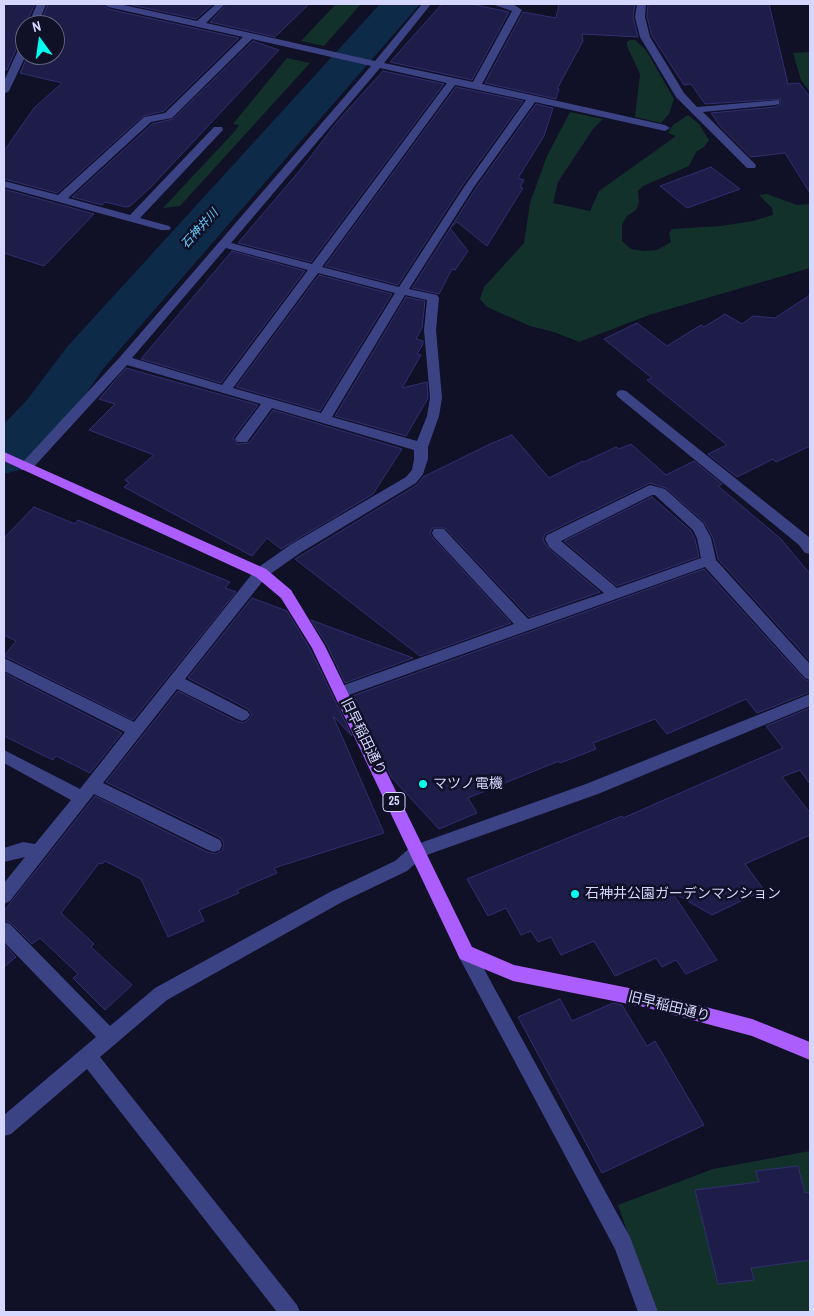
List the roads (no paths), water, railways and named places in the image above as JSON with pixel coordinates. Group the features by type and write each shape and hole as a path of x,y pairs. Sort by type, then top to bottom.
{"main road":[{"name":"旧早稲田通り","path":"4,456 260,573 286,594 318,646 466,953 513,973 644,999 752,1028 810,1050"}],"street":[{"path":"108,4 133,6 250,36 664,128"},
{"path":"199,24 221,4"},
{"path":"23,465 124,360 372,63 427,4"},
{"path":"475,87 517,10 513,7 497,4"},
{"path":"641,4 640,17 645,37 680,95 751,166"},
{"path":"62,198 148,118 168,116 250,36"},
{"path":"4,89 16,65"},
{"path":"225,390 453,82"},
{"path":"325,418 402,291 469,187 532,98"},
{"path":"694,110 776,102"},
{"path":"133,219 218,129"},
{"path":"4,184 62,198 165,228"},
{"path":"4,896 260,573 295,549 411,480 418,471 421,447 433,416 436,398 430,330 433,298 222,244"},
{"path":"124,360 421,447"},
{"path":"622,394 804,541 810,549"},
{"path":"242,439 269,403"},
{"path":"615,594 554,543 552,539 650,490 660,492 698,527 704,538 709,562 810,674"},
{"path":"439,533 525,626"},
{"path":"340,692 709,562"},
{"path":"4,664 136,730"},
{"path":"175,681 242,715"},
{"path":"4,1127 161,994 336,897 401,866 418,851 592,789 810,700"},
{"path":"4,756 214,845"},
{"path":"4,855 23,849 39,852"},
{"path":"4,930 109,1038"},
{"path":"466,953 623,1244 648,1312"},
{"path":"88,1056 290,1312"}],"waterway":[{"name":"石神井川","path":"4,456 46,412 85,358 401,4"}],"place":[{"name":"マツノ電機","path":"423,784"},
{"name":"石神井公園ガーデンマンション","path":"575,894"}]}
